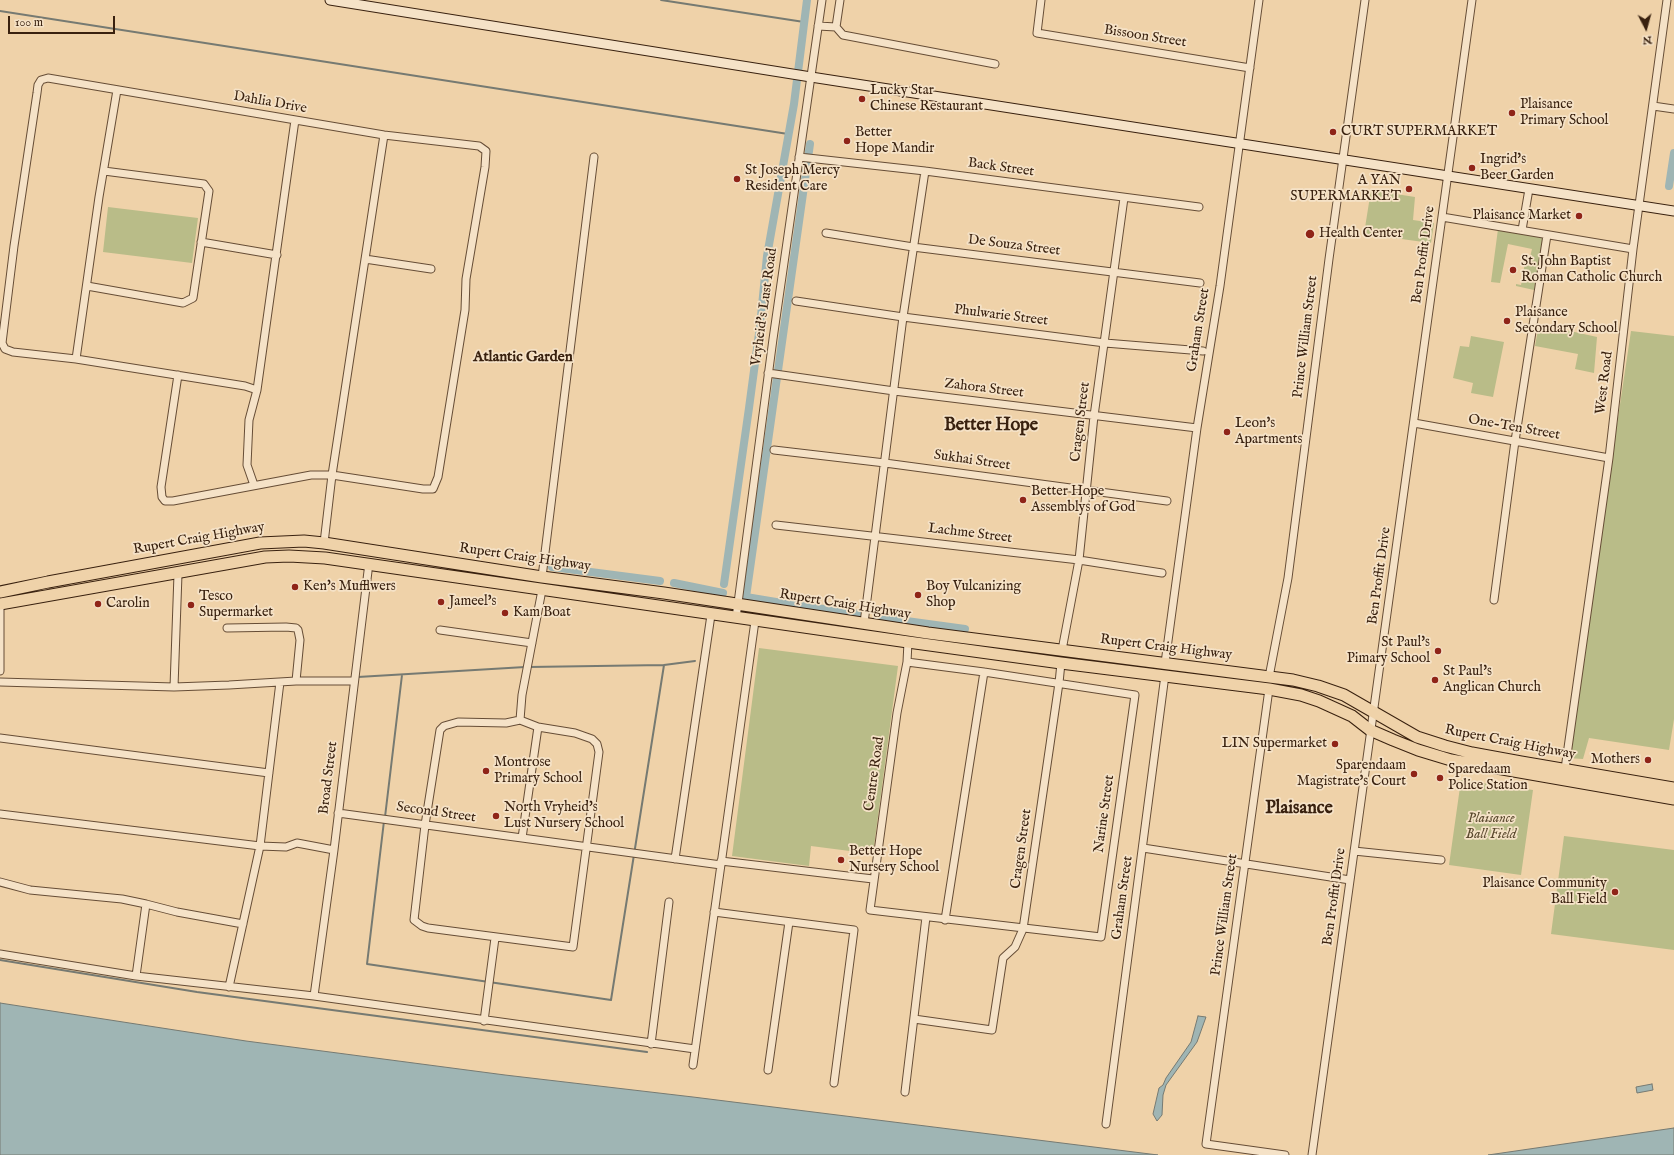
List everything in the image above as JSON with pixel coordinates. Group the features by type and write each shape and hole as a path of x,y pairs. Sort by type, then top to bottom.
{"main road":[{"path":"330,0 1343,159 1448,177 1674,211"},
{"name":"Rupert Craig Highway","path":"0,592 260,543 298,541 324,543 542,577 864,623 1269,676 1318,686 1344,695 1418,737 1444,746 1472,753 1674,788"},
{"name":"Rupert Craig Highway","path":"0,604 265,558 289,556 369,563 711,615 1061,663 1269,689 1301,695 1319,701 1352,716 1370,730 1418,750 1451,760 1674,799"}],"street":[{"name":"Vryheid's Lust Road","path":"736,618 801,157 802,75 818,26 822,0"},
{"path":"836,27 840,0"},
{"name":"Bissoon Street","path":"1041,0 1036,33 1250,68"},
{"name":"Graham Street","path":"1166,663 1197,428 1220,286 1259,0"},
{"name":"Prince William Street","path":"1269,676 1288,578 1365,0"},
{"name":"Ben Proffit Drive","path":"1312,1155 1472,0"},
{"name":"West Road","path":"1565,769 1609,458 1633,249 1667,0"},
{"path":"818,26 836,27 843,35 995,64"},
{"name":"Dahlia Drive","path":"76,359 13,352 5,349 2,344 14,246 36,93 41,80 48,78 384,135 479,146 486,151 485,167 466,279 465,310 438,477 433,489 423,489 332,475"},
{"path":"117,90 76,359 245,386 256,390"},
{"path":"1653,106 1674,109"},
{"path":"254,485 247,465 249,420 256,390 277,255 295,120"},
{"path":"324,543 332,475 384,135"},
{"path":"542,577 594,157"},
{"name":"Back Street","path":"801,157 925,171 1199,207"},
{"path":"87,286 183,303 193,298 210,191 204,184 104,171"},
{"path":"864,623 903,317 925,171"},
{"path":"1522,230 1529,189"},
{"name":"Cragen Street","path":"1062,650 1079,560 1085,490 1094,416 1124,198"},
{"path":"1442,216 1633,249"},
{"name":"De Souza Street","path":"826,233 913,247 1200,283"},
{"path":"1494,600 1515,442 1547,234"},
{"path":"201,242 277,255"},
{"path":"365,259 431,269"},
{"name":"Phulwarie Street","path":"796,301 903,317 1105,343 1203,351"},
{"name":"Zahora Street","path":"770,373 1094,416 1197,428"},
{"path":"178,375 161,487 162,497 165,501 173,501 311,474 332,475"},
{"name":"One-Ten Street","path":"1414,423 1609,458"},
{"name":"Sukhai Street","path":"774,450 885,463 1167,501"},
{"name":"Lachme Street","path":"776,525 1079,560 1162,573"},
{"name":"Broad Street","path":"314,996 334,850 369,563"},
{"path":"174,686 178,574"},
{"path":"520,720 526,676 542,590"},
{"path":"0,604 0,671"},
{"path":"675,859 711,615"},
{"path":"693,1065 755,621"},
{"path":"227,628 296,628 298,630 300,640 296,681"},
{"path":"440,630 532,643"},
{"name":"Centre Road","path":"908,642 907,662 897,713 870,910 926,917"},
{"path":"907,662 1059,683"},
{"name":"Cragen Street","path":"914,1019 992,1030 1002,958 1016,947 1023,929 1061,663"},
{"path":"945,920 984,672"},
{"name":"Graham Street","path":"1106,1124 1165,675"},
{"path":"0,682 174,686 296,681 354,681"},
{"path":"229,987 260,846 280,682"},
{"name":"Narine Street","path":"1023,929 1101,937 1135,695 1059,683"},
{"name":"Prince William Street","path":"1269,689 1206,1144 1285,1155"},
{"path":"520,720 538,727 575,733 592,740 597,744 599,752 573,947 495,938 422,926 414,920 425,825 440,730 444,726 458,722 506,722 520,720"},
{"path":"522,838 538,727"},
{"path":"0,738 269,773"},
{"name":"Second Street","path":"338,813 675,859 874,879"},
{"path":"0,814 260,846 286,846 297,844 334,850"},
{"path":"1143,848 1350,880"},
{"path":"1354,851 1442,860"},
{"path":"0,882 30,890 122,899 177,912 243,924"},
{"path":"651,1044 669,902"},
{"path":"136,976 146,904"},
{"path":"714,912 854,930 834,1083"},
{"path":"905,1092 926,917 1023,929"},
{"path":"768,1070 789,922"},
{"path":"484,1021 495,938"},
{"path":"0,954 136,976 314,996 484,1021 695,1049"}],"green space":[{"path":"1371,190 1415,197 1413,220 1434,223 1431,243 1364,234"},
{"path":"108,207 198,218 192,263 103,252"},
{"path":"1498,229 1543,236 1534,290 1516,286 1516,284 1521,285 1526,257 1530,257 1532,249 1508,244 1500,283 1491,282"},
{"path":"1539,324 1597,337 1594,373 1575,369 1578,354 1535,346"},
{"path":"1631,331 1674,336 1674,719 1669,750 1589,738 1583,759 1567,758"},
{"path":"1471,336 1504,342 1493,397 1471,393 1473,383 1453,378 1460,346 1469,347"},
{"path":"759,648 898,666 873,854 811,846 809,866 732,856"},
{"name":"Plaisance Ball Field","path":"1461,780 1533,790 1521,875 1449,865"},
{"name":"Plaisance Community Ball Field","path":"1564,836 1674,850 1674,950 1551,934"}],"water":[{"path":"0,1003 246,1041 505,1075 1158,1155 0,1155"},
{"path":"1198,1016 1206,1017 1197,1042 1166,1085 1163,1095 1162,1115 1157,1121 1153,1114 1159,1088 1163,1085 1166,1078 1191,1042"},
{"path":"1652,1084 1653,1090 1637,1093 1636,1087"},
{"path":"1674,1128 1674,1155 1488,1155"}],"waterway":[{"path":"661,0 804,22"},
{"path":"724,584 760,326 767,256 794,104 807,0"},
{"path":"0,11 788,134"},
{"path":"810,144 746,597 859,614"},
{"path":"1669,186 1674,153"},
{"path":"552,567 660,581"},
{"path":"674,583 723,593"},
{"path":"877,617 965,629"},
{"path":"664,665 695,661"},
{"path":"384,821 367,964 611,1000 664,665 529,667"},
{"path":"358,677 525,667"},
{"path":"385,817 402,675"},
{"path":"0,960 197,992 647,1052"}],"place":[{"name":"Lucky Star Chinese Restaurant","path":"862,99"},
{"name":"Plaisance Primary School","path":"1512,113"},
{"name":"CURT SUPERMARKET","path":"1333,132"},
{"name":"Better Hope Mandir","path":"847,141"},
{"name":"Ingrid's Beer Garden","path":"1472,168"},
{"name":"St Joseph Mercy Resident Care","path":"737,179"},
{"name":"A YAN SUPERMARKET","path":"1409,189"},
{"name":"Plaisance Market","path":"1579,216"},
{"name":"Health Center","path":"1310,234"},
{"name":"St. John Baptist Roman Catholic Church","path":"1513,270"},
{"name":"Plaisance Secondary School","path":"1507,321"},
{"name":"Leon's Apartments","path":"1227,432"},
{"name":"Better Hope Assemblys of God","path":"1023,500"},
{"name":"Ken's Mufflwers","path":"295,587"},
{"name":"Boy Vulcanizing Shop","path":"918,595"},
{"name":"Jameel's","path":"441,602"},
{"name":"Carolin","path":"98,604"},
{"name":"Tesco Supermarket","path":"191,605"},
{"name":"Kam Boat","path":"505,613"},
{"name":"St Paul's Pimary School","path":"1438,651"},
{"name":"St Paul's Anglican Church","path":"1435,680"},
{"name":"LIN Supermarket","path":"1335,744"},
{"name":"Mothers","path":"1648,760"},
{"name":"Montrose Primary School","path":"486,771"},
{"name":"Sparendaam Magistrate's Court","path":"1414,774"},
{"name":"Sparedaam Police Station","path":"1440,778"},
{"name":"North Vryheid's Lust Nursery School","path":"496,816"},
{"name":"Better Hope Nursery School","path":"841,860"},
{"name":"Plaisance Community Ball Field","path":"1615,892"}],"district":[{"name":"Atlantic Garden","path":"523,358"},
{"name":"Better Hope","path":"991,426"},
{"name":"Plaisance","path":"1299,809"}]}
